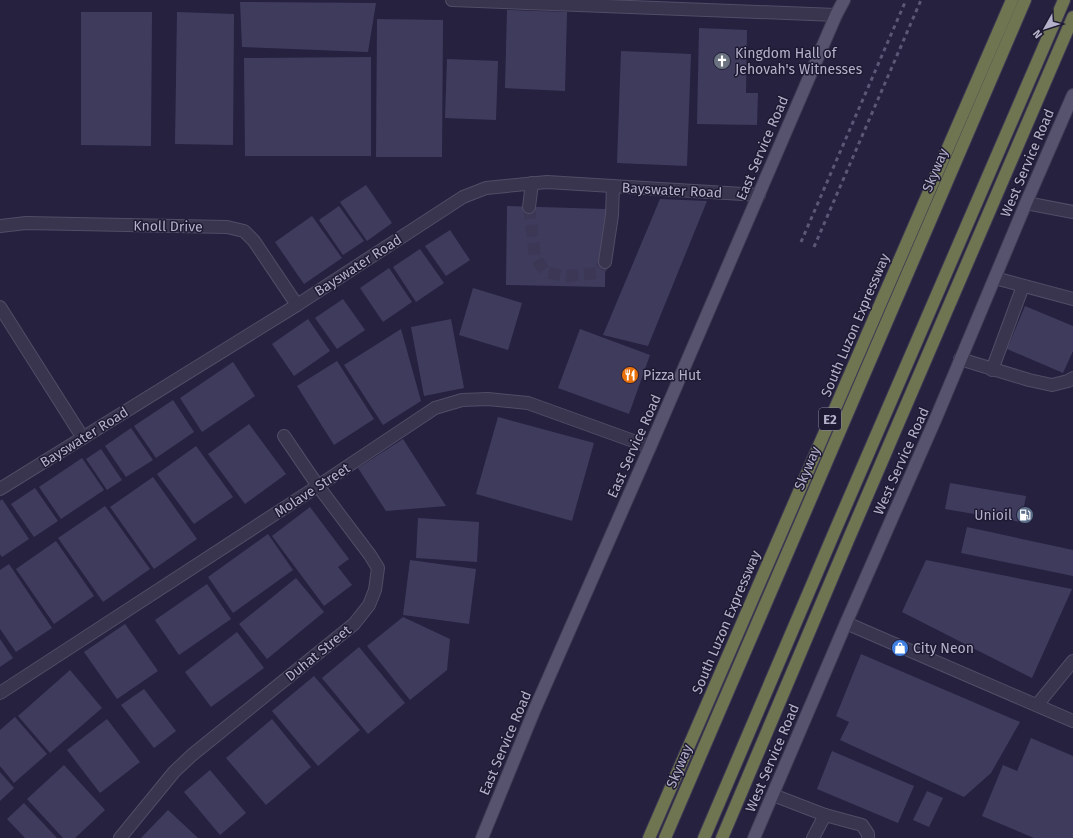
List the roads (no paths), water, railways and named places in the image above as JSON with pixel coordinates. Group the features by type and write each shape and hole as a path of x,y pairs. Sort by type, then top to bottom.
{"highway":[{"name":"South Luzon Expressway","path":"649,838 1012,0"},
{"name":"Skyway","path":"665,838 1025,0"},
{"path":"704,838 1064,0"},
{"path":"722,838 1073,17"}],"main road":[{"name":"East Service Road","path":"482,838 534,711 650,447 836,15 844,0"},
{"name":"West Service Road","path":"754,838 936,418 1073,95"}],"street":[{"path":"452,0 836,15"},
{"name":"Bayswater Road","path":"0,489 297,305 463,197 486,188 547,182 759,195"},
{"path":"529,207 532,183"},
{"path":"605,262 612,215 612,186"},
{"path":"1026,203 1073,212"},
{"name":"Knoll Drive","path":"0,226 26,223 227,227 244,231 254,241 297,305"},
{"path":"995,278 1073,299"},
{"path":"992,370 1023,286"},
{"path":"0,307 83,438"},
{"path":"960,359 992,370 1052,385 1068,382 1073,378"},
{"name":"Molave Street","path":"0,694 435,408 462,400 528,403 650,447"},
{"name":"Duhat Street","path":"120,838 183,763 354,624 369,604 375,590 378,568 370,555 318,486 284,436"},
{"path":"846,623 1073,720"},
{"path":"1037,704 1073,661"},
{"path":"773,795 825,815 862,825 868,834 868,838"},
{"path":"813,838 825,815"}],"tunnel":[{"path":"529,207 535,257 545,272 567,276 597,273 605,262"}],"railway":[{"path":"801,242 906,0"},
{"path":"814,247 921,0"}],"place":[{"name":"Kingdom Hall of Jehovah's Witnesses","path":"722,61"},
{"name":"Pizza Hut","path":"630,375"},
{"name":"Unioil","path":"1025,515"},
{"name":"City Neon","path":"900,648"}]}
